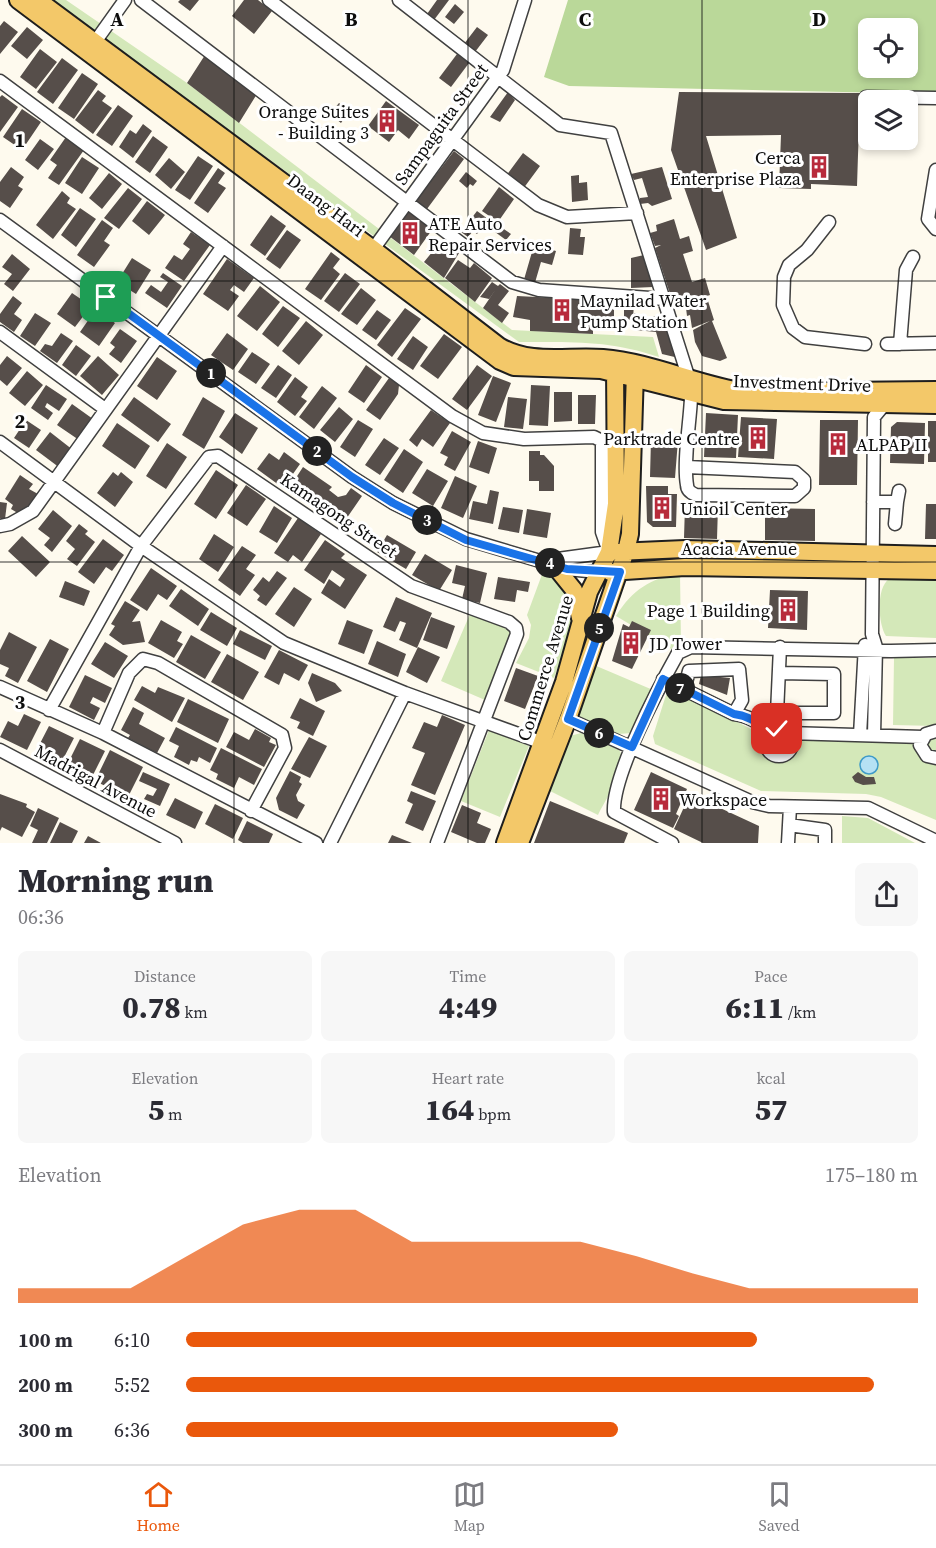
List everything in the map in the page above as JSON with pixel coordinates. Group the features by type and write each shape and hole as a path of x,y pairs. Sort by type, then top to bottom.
{"main road":[{"name":"Daang Hari","path":"18,0 91,47 369,254 500,346 516,355 615,367 634,372"},
{"name":"Daang Hari","path":"38,0 91,47"},
{"name":"Commerce Avenue","path":"520,843 568,719 620,572 617,552 615,367"},
{"name":"Commerce Avenue","path":"505,843 543,743 598,572 630,534 634,372"},
{"name":"Investment Drive","path":"634,372 691,386 724,401 746,403 875,402 936,405"},
{"name":"Investment Drive","path":"875,402 936,390"},
{"name":"Acacia Avenue","path":"617,552 685,549 873,561 936,571"},
{"name":"Acacia Avenue","path":"598,572 873,561 936,555"},
{"path":"548,563 574,590 581,609 580,623"}],"street":[{"path":"91,47 125,0"},
{"path":"141,0 519,285 539,290 664,298"},
{"path":"269,0 538,206 567,217 637,213"},
{"path":"399,0 560,125 611,133 691,386 686,487 696,495 795,496 804,488 804,480 795,472 687,467"},
{"path":"511,0 524,4"},
{"name":"Sampaguita Street","path":"369,254 499,76 506,64 524,4"},
{"path":"0,81 452,416 483,433 524,439 594,437 602,441 602,532 617,552"},
{"path":"918,98 936,98"},
{"path":"936,170 928,219 936,229"},
{"name":"Acacia Avenue","path":"0,220 352,477 393,503 466,540 548,563 598,572"},
{"path":"829,222 807,250 789,265 784,277 783,305 793,328 805,338 865,344"},
{"path":"0,526 33,511 223,246"},
{"path":"913,257 906,270 894,344 936,343"},
{"path":"0,332 105,409"},
{"path":"860,735 872,634 875,402"},
{"path":"0,442 141,546 284,642 405,693 543,743"},
{"name":"Kamagong Street","path":"49,710 141,546 209,457 218,456 411,586 509,622 516,628 517,634 438,843"},
{"path":"873,502 898,497 895,524"},
{"name":"Acacia Avenue","path":"548,563 617,552"},
{"path":"779,673 834,674 834,713 777,712 780,647"},
{"path":"672,843 614,812 613,801 632,747 678,652 685,648 780,647 869,651 936,650"},
{"path":"869,651 874,735"},
{"path":"103,733 129,673 143,659 158,663 282,735 285,748 251,811"},
{"path":"684,690 689,671 739,669 742,700 734,714"},
{"path":"663,679 734,714 747,716 761,724 769,733"},
{"path":"0,687 103,733 316,843"},
{"path":"330,843 405,693"},
{"path":"568,719 727,793 770,806 868,808 936,841"},
{"path":"769,733 777,729 788,733 923,737"},
{"path":"936,731 923,737 920,745 923,753 936,758"},
{"path":"769,733 766,746 770,753 778,756 786,754 791,747 792,738 788,733"},
{"name":"Madrigal Avenue","path":"0,750 176,843"},
{"path":"788,843 790,807"},
{"path":"789,825 825,830 825,843"}],"green space":[{"path":"51,0 66,0 187,83 512,330 653,337 659,357 641,351 606,345 573,342 519,342"},
{"path":"568,0 936,0 936,94 918,94 918,90 858,90 858,92 569,86 544,77"},
{"path":"544,569 569,596 574,608 575,619 572,631 554,678 516,663 529,638 531,625 527,615"},
{"path":"680,573 681,644 673,650 616,616 629,599 643,587 660,578"},
{"path":"889,579 936,580 936,638 886,636 881,623 880,598"},
{"path":"470,614 511,630 485,700 441,681"},
{"path":"894,658 936,658 936,726 893,725"},
{"path":"594,665 653,690 633,733 618,734 575,716"},
{"path":"675,690 753,730 759,719 772,727 920,733 936,727 936,820 881,797 866,794 761,791 655,744 653,736 666,695"},
{"path":"489,730 529,746 500,817 461,801"},
{"path":"581,733 619,750 622,756 619,773 598,815 550,791 570,736"},
{"path":"842,816 868,818 915,843 842,843"}],"water":[{"path":"869,756 875,759 878,765 875,771 869,774 863,771 860,765 863,759"}],"building":[{"path":"180,0 199,0 190,11 178,2"},
{"path":"244,0 258,0 272,11 254,34 232,16"},
{"path":"437,0 449,0 434,20 427,14"},
{"path":"455,4 464,12 454,24 445,17"},
{"path":"4,21 18,32 0,54 0,26"},
{"path":"27,27 43,40 27,59 11,46"},
{"path":"477,27 488,35 475,52 464,44"},
{"path":"40,49 57,62 36,89 20,77"},
{"path":"457,54 469,63 451,87 439,78"},
{"path":"205,55 257,94 239,123 187,83"},
{"path":"62,58 78,70 53,104 37,92"},
{"path":"82,73 98,84 74,119 58,108"},
{"path":"98,90 106,96 102,101 112,108 93,134 75,120"},
{"path":"508,92 515,100 500,122 490,117"},
{"name":"Cerca Enterprise Plaza","path":"679,92 858,93 857,186 811,184 811,189 779,188 781,135 706,136 737,238 706,250 671,150"},
{"path":"2,95 18,107 0,132 0,97"},
{"name":"Orange Suites - Building 3","path":"386,101 419,125 409,139 398,130 389,142 368,126"},
{"path":"339,103 349,111 341,123 330,114"},
{"path":"118,105 133,116 112,146 96,135"},
{"path":"22,109 41,122 22,150 3,137"},
{"path":"143,124 152,131 133,158 119,147 130,130 136,134"},
{"path":"153,136 168,147 150,173 135,162"},
{"path":"66,137 84,150 59,185 48,178 57,165 50,160"},
{"path":"40,139 54,149 38,170 25,160"},
{"path":"454,151 464,159 427,209 416,201"},
{"path":"523,153 540,166 523,189 506,176"},
{"path":"198,156 213,166 190,200 175,190"},
{"path":"82,157 99,168 82,194 65,183"},
{"path":"169,158 185,172 171,189 155,175"},
{"path":"11,167 24,177 18,186 23,189 10,208 0,201 0,182"},
{"path":"662,167 672,199 652,206 648,203 640,204 640,198 648,197 642,178 634,180 631,174"},
{"path":"218,168 225,173 218,183 226,188 208,213 194,203"},
{"path":"466,172 477,181 473,186 470,184 467,188 459,181"},
{"path":"109,173 122,184 102,209 89,198"},
{"path":"579,175 579,183 587,182 588,200 572,202 571,176"},
{"path":"499,187 514,199 498,222 482,211"},
{"path":"128,188 142,199 119,229 104,218"},
{"path":"62,191 70,198 67,203 76,209 53,239 36,225"},
{"path":"147,201 165,215 149,235 132,221"},
{"path":"80,208 96,219 76,247 61,235"},
{"name":"ATE Auto Repair Services","path":"409,208 434,227 414,255 389,236"},
{"path":"477,211 488,219 477,234 473,231 468,237 461,232"},
{"path":"271,215 286,226 265,256 250,245"},
{"path":"674,219 680,239 689,236 693,251 683,254 692,282 705,278 710,295 674,306 655,248 661,245 655,246 650,233 657,231 656,225"},
{"path":"102,220 113,228 104,241 110,245 94,267 77,255"},
{"path":"495,223 511,234 506,240 491,229"},
{"path":"570,228 581,229 580,237 585,237 583,255 568,254"},
{"path":"287,230 301,240 280,269 266,259"},
{"path":"191,232 210,245 184,281 165,268 174,255 182,260 190,249 183,244"},
{"path":"442,240 459,253 444,278 424,262"},
{"path":"534,245 556,251 552,265 541,262 534,286 523,283"},
{"path":"331,252 340,259 333,268 340,274 321,300 305,289"},
{"path":"12,254 30,269 13,291 4,284 12,274 2,267"},
{"path":"644,255 653,287 631,288 631,258"},
{"path":"132,258 151,270 136,294 117,282"},
{"path":"227,259 254,278 244,292 234,285 230,290 239,296 228,311 203,294"},
{"path":"458,260 470,268 474,263 492,278 475,302 445,278"},
{"path":"163,273 182,286 167,308 145,293 151,285 161,292 168,282 160,277"},
{"path":"345,273 360,284 339,312 324,301"},
{"path":"492,282 498,286 500,284 509,291 498,305 509,313 502,323 483,308 496,289 489,299 480,297"},
{"path":"260,286 280,302 257,331 237,316"},
{"path":"361,288 376,300 357,325 341,314"},
{"path":"72,293 91,306 75,327 57,314"},
{"path":"13,296 22,303 14,314 22,320 14,332 0,322 0,314"},
{"name":"Maynilad Water Pump Station","path":"517,296 614,301 614,319 593,317 593,334 530,331 530,320 513,317"},
{"path":"624,301 634,302 633,320 624,319"},
{"path":"708,301 714,320 712,321 727,358 720,361 702,356 695,342 693,330 710,321 692,328 690,315 687,316 686,308"},
{"path":"283,306 300,318 278,347 262,334"},
{"path":"405,308 421,319 392,357 377,345"},
{"path":"96,309 115,323 99,346 80,332"},
{"path":"377,310 391,320 376,340 362,330"},
{"path":"35,313 51,323 35,346 20,336"},
{"path":"634,313 650,318 661,314 676,351 683,359 662,354 656,332 636,330"},
{"path":"306,321 323,335 299,365 282,351"},
{"path":"120,329 137,341 121,363 109,354 115,347 110,343"},
{"path":"61,333 73,341 57,363 40,351 45,344 52,346"},
{"path":"227,333 248,349 233,370 211,355"},
{"path":"444,334 462,347 438,379 420,366"},
{"path":"413,336 428,347 413,370 397,359"},
{"path":"76,345 91,356 76,376 62,365"},
{"path":"252,352 270,364 256,384 238,372"},
{"path":"7,356 22,368 7,386 0,380 0,365"},
{"path":"98,356 119,375 102,395 80,376"},
{"path":"157,357 177,371 157,400 137,386"},
{"path":"278,365 292,375 276,398 261,388"},
{"path":"366,365 382,377 364,403 348,392"},
{"path":"477,365 492,376 467,410 452,399"},
{"path":"27,371 43,385 25,406 9,393"},
{"path":"493,376 511,383 496,422 478,415"},
{"path":"295,377 308,387 301,397 307,401 295,416 277,402"},
{"path":"389,378 399,385 398,394 380,420 366,410"},
{"path":"46,385 67,399 59,411 47,403 45,407 53,413 48,420 31,408"},
{"path":"531,385 550,386 548,426 529,425"},
{"path":"322,386 337,398 314,429 299,417"},
{"path":"554,392 572,392 572,421 554,422"},
{"path":"578,395 596,395 595,424 578,424"},
{"path":"134,397 171,424 158,442 121,415"},
{"path":"203,397 225,411 204,449 182,435"},
{"path":"508,397 527,399 523,429 504,427"},
{"path":"72,404 93,419 79,440 57,425"},
{"path":"339,407 353,419 335,442 320,430"},
{"path":"431,410 450,423 433,447 422,439 417,447 409,440"},
{"path":"235,413 258,428 242,454 219,437"},
{"path":"706,413 738,415 736,458 704,457"},
{"name":"Parktrade Centre","path":"741,417 777,419 774,459 738,457"},
{"path":"26,420 41,430 29,448 14,438"},
{"path":"358,420 373,429 355,457 340,447"},
{"name":"ALPAP II","path":"820,420 858,420 857,485 819,485"},
{"path":"928,421 936,421 936,462 928,462"},
{"path":"897,422 925,423 924,464 890,463 891,427"},
{"path":"117,423 150,446 135,469 102,446"},
{"path":"452,431 471,442 455,471 444,465 448,457 440,453"},
{"path":"50,432 73,450 60,468 36,450"},
{"path":"384,438 399,448 380,475 365,465"},
{"path":"651,439 678,440 675,478 650,477"},
{"path":"478,441 497,448 489,474 469,467"},
{"path":"167,443 187,457 166,489 146,476"},
{"path":"404,449 423,462 403,493 384,480"},
{"path":"529,451 540,451 540,455 544,455 554,466 554,491 539,491 539,481 529,481"},
{"path":"284,452 300,464 283,488 257,469 269,453 279,460"},
{"path":"303,467 332,487 329,490 338,497 346,495 351,488 362,496 342,525 290,487"},
{"path":"427,469 448,481 433,506 412,493"},
{"path":"216,470 238,485 216,519 194,504"},
{"path":"113,472 118,476 121,472 133,482 115,507 97,493"},
{"path":"20,475 33,484 29,489 38,494 28,510 25,508 21,515 11,509 13,505 5,499"},
{"path":"455,476 477,486 463,518 441,508"},
{"path":"246,485 266,499 247,526 227,513"},
{"name":"Unioil Center","path":"646,486 668,486 668,494 677,494 676,527 653,527 647,522"},
{"path":"490,490 499,492 493,524 469,519 473,501 487,504"},
{"path":"0,502 7,503 5,519 0,518"},
{"path":"926,504 936,504 936,539 925,539"},
{"path":"685,505 718,506 717,539 684,538"},
{"path":"274,506 292,518 277,543 259,532"},
{"path":"503,507 523,510 519,533 498,529"},
{"path":"765,508 815,509 815,541 765,540"},
{"path":"527,509 551,513 547,538 523,534"},
{"path":"53,510 72,526 52,552 44,545 50,538 38,529"},
{"path":"298,518 321,534 302,562 293,555 288,562 274,553"},
{"path":"79,524 88,531 85,534 95,542 77,566 67,559 75,549 66,541"},
{"path":"214,534 234,547 218,572 199,559"},
{"path":"387,535 416,552 406,569 377,552"},
{"path":"22,536 50,562 36,577 8,551"},
{"path":"103,539 124,555 112,571 106,567 94,584 78,572"},
{"path":"325,540 345,554 341,558 367,575 345,609 321,593 329,579 340,587 345,579 332,570 324,584 304,570"},
{"path":"242,546 256,555 246,569 255,575 240,596 218,580"},
{"path":"425,554 452,570 439,591 412,575"},
{"path":"456,565 487,573 480,603 462,599 465,586 452,583"},
{"path":"151,568 177,586 167,600 158,594 147,611 130,600"},
{"path":"277,571 287,578 266,606 257,600 260,596 253,590 263,577 269,582"},
{"path":"498,577 530,582 528,592 517,590 515,602 494,599"},
{"path":"65,581 90,591 84,606 59,597"},
{"path":"294,587 312,599 294,627 275,614"},
{"path":"181,589 209,609 198,626 169,606"},
{"name":"Page 1 Building","path":"770,590 808,591 807,630 768,628"},
{"path":"396,597 432,613 417,648 399,640 406,623 400,621 395,632 383,627"},
{"path":"125,601 140,610 132,622 140,621 145,642 123,645 109,635 115,626 111,624"},
{"path":"211,612 237,628 227,646 200,630"},
{"path":"431,617 455,626 447,649 423,640"},
{"path":"161,620 182,632 177,641 183,644 174,658 148,643"},
{"path":"347,620 373,630 364,654 338,644"},
{"name":"JD Tower","path":"632,621 651,630 632,669 612,661 623,624 629,627"},
{"path":"240,630 272,646 265,660 233,644"},
{"path":"9,632 37,647 18,683 5,676 9,668 0,664 0,650"},
{"path":"191,635 221,652 205,679 176,662"},
{"path":"50,639 69,649 47,692 27,681"},
{"path":"377,641 406,654 398,677 368,664"},
{"path":"105,642 128,656 114,678 91,664"},
{"path":"418,647 440,657 427,683 406,672"},
{"path":"279,650 308,665 299,681 284,673 279,685 264,677"},
{"path":"227,654 259,672 243,700 211,682"},
{"path":"516,668 538,676 525,709 504,701"},
{"path":"312,673 335,683 342,691 316,702 308,683"},
{"path":"85,675 112,688 105,703 93,697 90,703 100,708 94,720 69,707"},
{"path":"701,675 730,678 727,695 699,684"},
{"path":"142,686 155,693 158,687 185,698 172,722 134,700"},
{"path":"300,698 325,711 313,736 297,728 300,722 290,718"},
{"path":"188,699 229,719 218,743 177,722"},
{"path":"133,707 144,713 139,724 165,738 157,753 128,738 130,735 121,730"},
{"path":"24,714 41,722 27,750 0,737 8,721 18,726"},
{"path":"442,715 465,725 435,795 411,785 425,753 412,748 424,722 437,727"},
{"path":"49,726 74,738 59,767 34,755"},
{"path":"176,727 217,748 210,763 199,757 197,762 191,760 189,765 174,757 179,746 169,741"},
{"path":"255,729 271,738 269,742 276,745 264,767 226,747 234,732 249,740"},
{"path":"309,737 327,746 310,778 291,769"},
{"path":"80,739 105,751 90,781 65,769"},
{"path":"221,748 262,769 254,785 239,777 234,788 216,779 218,774 210,770"},
{"path":"110,750 143,767 128,797 95,781"},
{"path":"290,771 301,777 299,782 302,784 296,795 298,801 305,805 297,819 279,810 276,798"},
{"path":"143,772 170,784 160,806 144,799 147,794 153,796 157,789 139,781"},
{"name":"Workspace","path":"651,772 687,789 676,814 679,816 673,828 634,810"},
{"path":"858,772 866,777 874,777 876,784 863,785 855,782 852,777"},
{"path":"411,791 436,801 423,831 405,823 413,804 407,801"},
{"path":"0,794 27,804 26,807 35,812 22,837 2,827 0,831"},
{"path":"690,794 759,826 758,843 703,843 674,829"},
{"path":"175,798 203,812 195,829 166,815"},
{"path":"550,801 628,833 624,843 534,843"},
{"path":"215,804 243,818 233,839 205,824"},
{"path":"462,805 481,813 477,823 491,829 485,843 477,843 451,832"},
{"path":"38,808 59,818 47,843 32,843 38,830 30,826"},
{"path":"247,821 273,834 269,843 243,843 238,840"},
{"path":"60,822 78,831 72,843 50,843"},
{"path":"392,835 412,843 388,843"},
{"path":"88,836 101,843 84,843"}],"place":[{"name":"Orange Suites - Building 3","path":"387,121"},
{"name":"Cerca Enterprise Plaza","path":"819,167"},
{"name":"ATE Auto Repair Services","path":"410,233"},
{"name":"Maynilad Water Pump Station","path":"562,310"},
{"name":"Parktrade Centre","path":"758,438"},
{"name":"ALPAP II","path":"838,444"},
{"name":"Unioil Center","path":"662,508"},
{"name":"Page 1 Building","path":"788,610"},
{"name":"JD Tower","path":"631,643"},
{"name":"Workspace","path":"661,799"}],"route":[{"path":"106,297 352,477 393,503 466,540 567,569 620,572 568,719 632,747 663,679 734,714 747,716 761,724 769,733 777,729"}]}
